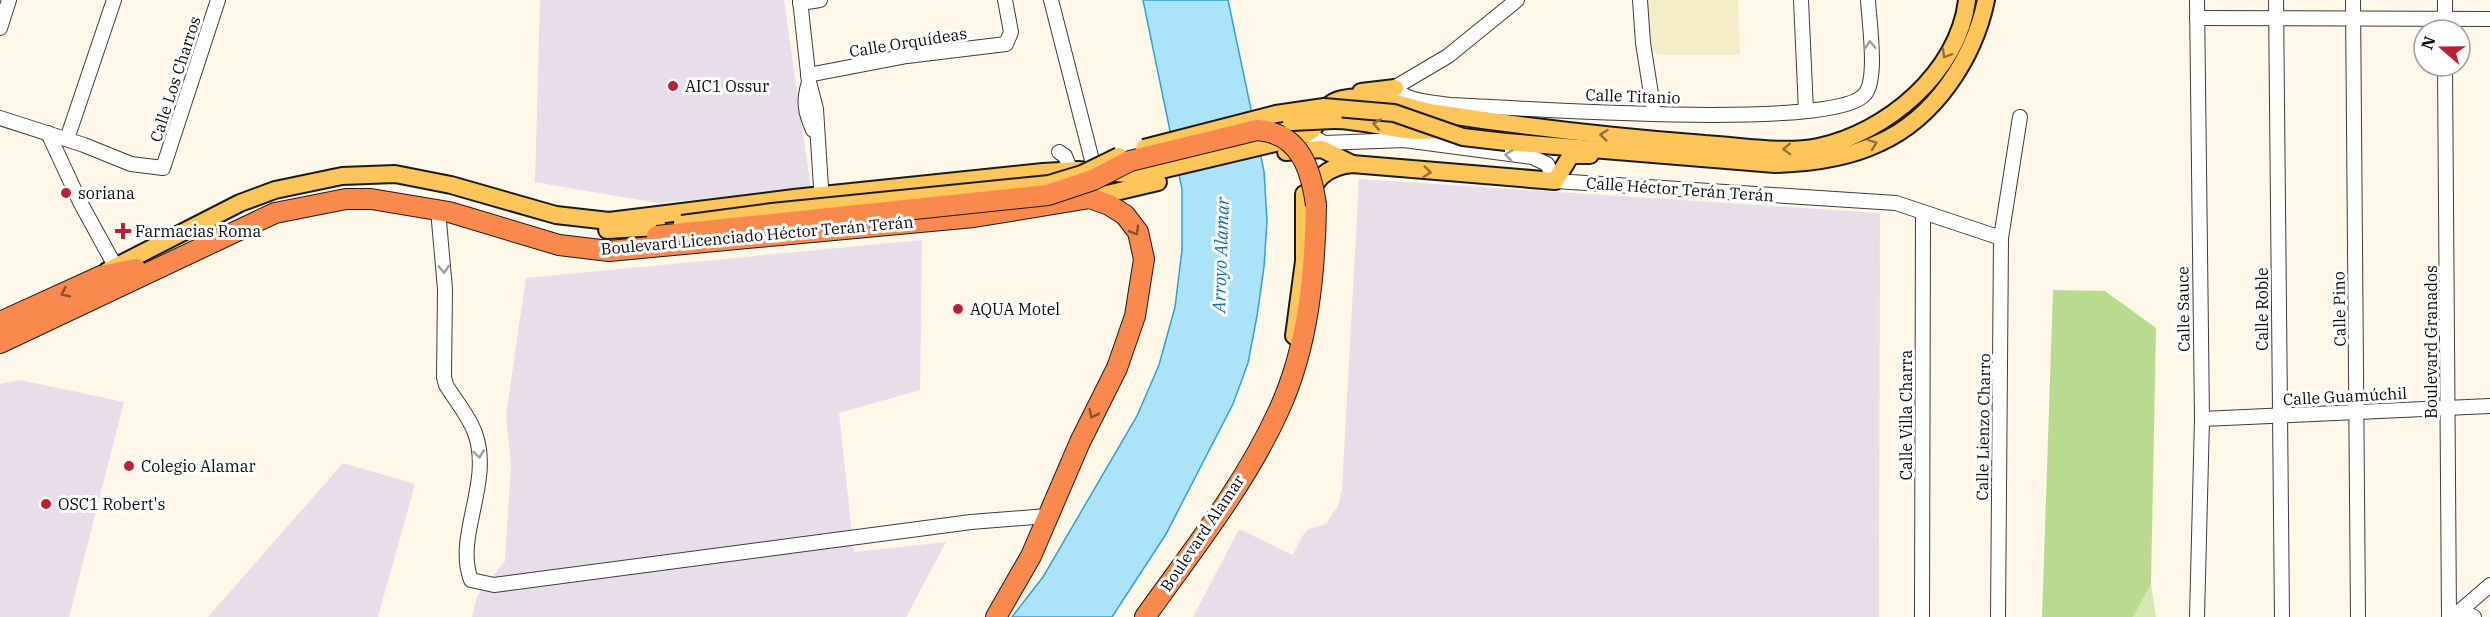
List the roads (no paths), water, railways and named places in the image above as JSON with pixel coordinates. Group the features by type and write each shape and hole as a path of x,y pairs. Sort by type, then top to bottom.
{"highway":[{"name":"Boulevard Alamar","path":"1145,617 1218,514 1257,453 1280,409 1295,364 1311,286 1312,178 1300,152 1284,138 1268,131 1273,145"},
{"name":"Boulevard Licenciado Héctor Terán Terán","path":"0,343 98,286 117,269 161,259 274,205 339,191 376,190 418,196 568,237 618,240 658,232 1048,195 1093,180 1130,160 1273,145"},
{"name":"Boulevard Licenciado Héctor Terán Terán","path":"0,322 98,286 275,213 346,199 371,199 438,210 559,245 609,251 974,217 1090,198"},
{"path":"996,617 1026,566 1080,442 1117,368 1135,316 1144,259 1138,232 1125,215 1109,205 1090,198"}],"main road":[{"name":"Boulevard Licenciado Héctor Terán Terán","path":"1090,198 1273,145 1316,144 1312,129 1323,110 1343,99 1375,99 1432,113 1643,139 1756,148 1795,149 1826,145 1846,140 1877,124 1905,105 1930,81 1951,47 1966,10 1967,0"},
{"name":"Boulevard Licenciado Héctor Terán Terán","path":"658,232 772,212 1049,184 1082,174 1130,151 1306,109 1343,107 1394,113 1463,137 1506,142 1775,164 1812,162 1879,143 1933,105 1962,65 1981,24 1986,0"},
{"path":"1316,144 1312,115 1332,96 1340,93 1395,88"},
{"name":"Boulevard Licenciado Héctor Terán Terán","path":"1273,145 1306,120 1352,120 1428,133 1474,119"},
{"name":"Calle Héctor Terán Terán","path":"1316,144 1352,165"},
{"path":"1273,145 1301,173 1310,205"},
{"path":"1555,181 1574,154 1636,159 1648,153"},
{"name":"Calle Héctor Terán Terán","path":"1310,205 1311,188 1325,172 1335,166 1352,165 1555,181"},
{"name":"Boulevard Licenciado Héctor Terán Terán","path":"117,269 240,203 275,190 342,176 395,174 452,185 556,215 609,221 821,195 1075,171 1164,175"}],"street":[{"path":"0,28 9,0"},
{"path":"0,118 67,139 114,0"},
{"name":"Calle Los Charros","path":"67,139 131,165 163,168 218,0"},
{"path":"820,0 800,1 809,78 816,109 816,137 825,230"},
{"name":"Calle Orquídeas","path":"809,78 907,56 1006,44 1010,39 1005,0"},
{"path":"1052,0 1095,171"},
{"path":"1375,99 1448,56 1517,0"},
{"path":"1640,0 1643,44 1654,113"},
{"path":"1801,0 1806,111"},
{"name":"Calle Titanio","path":"1395,88 1401,94 1417,100 1450,105 1735,117 1806,111 1859,101 1868,90 1871,78 1868,0"},
{"name":"Calle Sauce","path":"2197,0 2202,419 2197,617"},
{"name":"Calle Roble","path":"2276,0 2282,617"},
{"name":"Calle Pino","path":"2353,0 2358,617"},
{"path":"2445,0 2445,18"},
{"path":"2197,18 2353,18 2412,22"},
{"path":"2472,21 2490,19"},
{"name":"Boulevard Granados","path":"2445,78 2448,407 2454,615"},
{"name":"Calle Lienzo Charro","path":"1998,617 2001,238 2020,117"},
{"path":"48,133 80,202 117,269"},
{"name":"Boulevard Licenciado Héctor Terán Terán","path":"1316,144 1404,140 1532,157 1547,164 1555,181"},
{"path":"1059,152 1075,171 1089,150"},
{"name":"Calle Héctor Terán Terán","path":"1555,181 1896,203 2001,238"},
{"path":"438,210 445,289 444,377 446,385 475,431 480,453 481,471 466,558 471,580 494,585 971,522 1047,516"},
{"name":"Calle Villa Charra","path":"1922,617 1923,213"},
{"name":"Calle Guamúchil","path":"2202,419 2490,406"},
{"path":"2454,615 2490,585"},
{"path":"2454,615 2474,617"}],"water":[{"name":"Arroyo Alamar","path":"1143,0 1228,0 1264,171 1267,221 1264,267 1248,363 1233,404 1166,534 1112,617 1012,617 1043,577 1137,416 1159,365 1175,307 1182,250 1182,189"}],"place":[{"name":"AIC1 Ossur","path":"673,86"},
{"name":"soriana","path":"66,193"},
{"name":"Farmacias Roma","path":"123,231"},
{"name":"AQUA Motel","path":"958,309"},
{"name":"Colegio Alamar","path":"129,466"},
{"name":"OSC1 Robert's","path":"46,504"}]}
